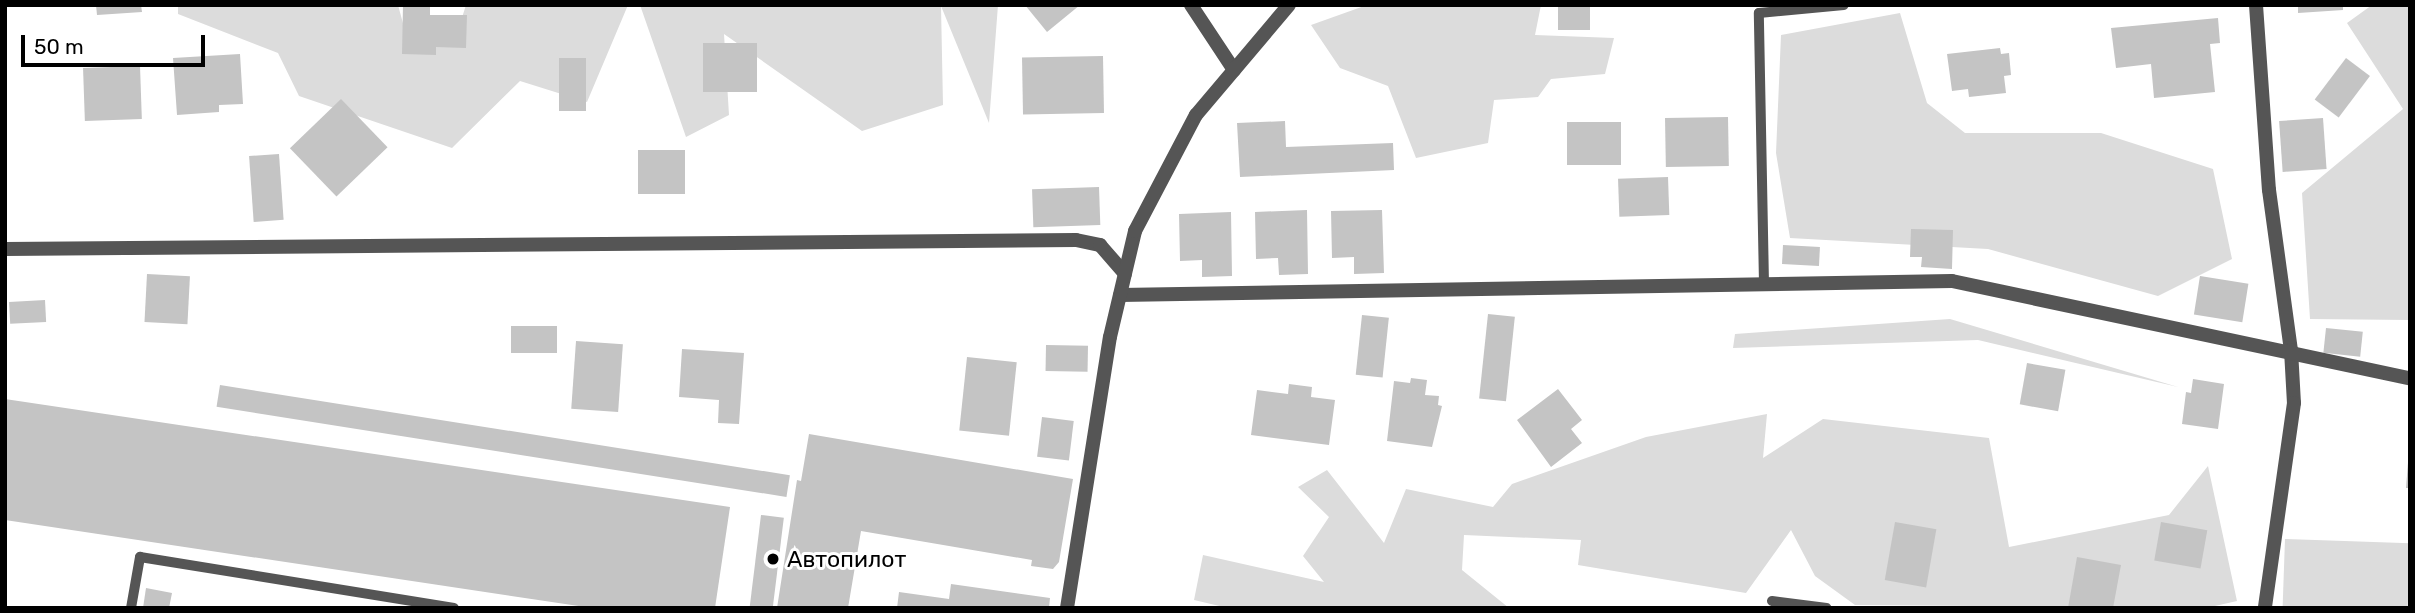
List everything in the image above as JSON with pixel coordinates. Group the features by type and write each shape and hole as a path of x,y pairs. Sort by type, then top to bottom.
{"street":[{"path":"1191,5 1234,70"},
{"path":"1067,608 1120,295 1135,231 1196,115 1289,5"},
{"path":"2256,5 2269,190 2291,350 2294,403 2264,608"},
{"path":"5,249 1076,240 1100,244 1125,274"},
{"path":"1120,295 1952,281 2291,350 2410,378"}],"lane":[{"path":"1764,284 1759,13 1844,5"},
{"path":"131,608 140,557 454,608"},
{"path":"1772,601 1827,608"}],"shaded area":[{"path":"178,5 398,5 410,49 459,27 466,5 628,5 587,102 520,81 452,148 299,96 278,53 178,14"},
{"path":"640,5 998,5 989,123 941,6 943,105 862,131 724,34 729,115 686,137"},
{"path":"1367,5 1541,5 1535,35 1614,38 1605,74 1551,79 1538,97 1494,100 1488,143 1416,158 1388,86 1340,68 1311,25"},
{"path":"2372,5 2410,5 2410,320 2310,319 2302,193 2403,109 2347,23"},
{"path":"1900,13 1927,103 1965,133 2101,133 2213,169 2232,259 2158,296 1988,249 1790,238 1776,153 1781,35"},
{"path":"1950,319 2178,387 1978,340 1733,348 1735,334"},
{"path":"1767,414 1763,458 1823,419 1989,438 2009,547 2169,515 2208,466 2237,601 2206,608 1855,605 1815,576 1791,530 1746,593 1578,565 1581,540 1464,535 1462,570 1509,608 1228,608 1194,600 1203,555 1324,582 1303,556 1329,517 1298,487 1327,470 1384,543 1406,489 1493,507 1512,484 1646,437"},
{"path":"2285,539 2410,543 2408,608 2283,608"}],"building":[{"path":"96,5 141,5 142,12 97,15"},
{"path":"403,5 430,5 430,15 467,15 466,48 436,47 436,55 402,54"},
{"path":"1025,5 1080,5 1047,32"},
{"path":"1558,5 1590,5 1590,30 1558,30"},
{"path":"2298,5 2343,5 2343,10 2298,13"},
{"path":"2218,18 2220,43 2210,44 2215,92 2154,98 2151,64 2116,68 2111,28"},
{"path":"703,43 757,43 757,92 703,92"},
{"path":"2000,48 2001,54 2009,53 2011,75 2004,76 2006,93 1969,97 1968,89 1952,91 1947,54"},
{"path":"240,54 243,104 219,105 219,112 177,115 173,58"},
{"path":"1103,56 1104,113 1023,114 1022,57"},
{"path":"559,58 586,58 586,111 559,111"},
{"path":"2346,58 2370,76 2339,118 2315,100"},
{"path":"140,66 142,119 85,121 83,68"},
{"path":"341,99 388,147 336,197 290,148"},
{"path":"1728,117 1729,166 1666,167 1665,118"},
{"path":"2323,118 2327,169 2283,172 2279,121"},
{"path":"1285,121 1286,147 1393,143 1394,170 1240,177 1237,123"},
{"path":"1567,122 1621,122 1621,165 1567,165"},
{"path":"638,150 685,150 685,194 638,194"},
{"path":"279,154 284,220 254,222 249,156"},
{"path":"1668,177 1669,215 1619,217 1618,179"},
{"path":"1099,187 1100,225 1033,227 1032,189"},
{"path":"1307,210 1308,274 1279,275 1278,258 1256,259 1255,212"},
{"path":"1382,210 1384,273 1354,274 1354,257 1332,258 1331,211"},
{"path":"1231,212 1232,276 1202,277 1202,260 1180,261 1179,214"},
{"path":"1911,229 1953,230 1952,269 1921,267 1922,257 1910,257"},
{"path":"1783,245 1820,247 1819,266 1782,264"},
{"path":"147,274 190,276 187,324 144,322"},
{"path":"2200,276 2248,284 2242,322 2194,315"},
{"path":"45,300 46,322 10,324 9,302"},
{"path":"1488,314 1515,317 1506,401 1479,399"},
{"path":"1362,315 1389,318 1383,377 1356,375"},
{"path":"511,326 557,326 557,353 511,353"},
{"path":"2326,328 2363,332 2360,357 2323,353"},
{"path":"576,341 623,344 618,412 571,409"},
{"path":"1046,345 1088,346 1088,372 1046,371"},
{"path":"682,349 744,353 739,424 718,423 719,400 679,397"},
{"path":"967,357 1017,362 1009,436 959,431"},
{"path":"2027,363 2065,370 2058,411 2020,404"},
{"path":"1411,378 1427,380 1425,395 1439,396 1438,405 1442,406 1432,447 1387,441 1394,381 1410,383"},
{"path":"2193,379 2224,384 2218,429 2182,424 2186,392 2191,393"},
{"path":"1289,384 1312,387 1311,397 1335,400 1329,445 1251,435 1257,390 1288,394"},
{"path":"220,385 790,475 786,497 217,407"},
{"path":"1558,389 1582,420 1571,429 1582,443 1551,467 1517,420"},
{"path":"5,399 730,507 715,608 592,608 5,520"},
{"path":"1042,417 1074,421 1069,461 1037,457"},
{"path":"809,434 1073,479 1059,562 1053,569 1031,566 1032,560 861,531 848,608 777,608 797,480 801,481"},
{"path":"2408,462 2410,488 2406,488"},
{"path":"761,515 784,518 773,608 750,608"},
{"path":"1895,522 1936,529 1926,587 1885,580"},
{"path":"2161,522 2207,530 2201,569 2154,560"},
{"path":"2077,557 2121,565 2113,608 2068,608"},
{"path":"951,584 1050,598 1049,608 897,608 899,592 949,599"},
{"path":"146,588 172,593 169,608 143,608"}],"place":[{"name":"Автопилот","path":"773,559"}]}
